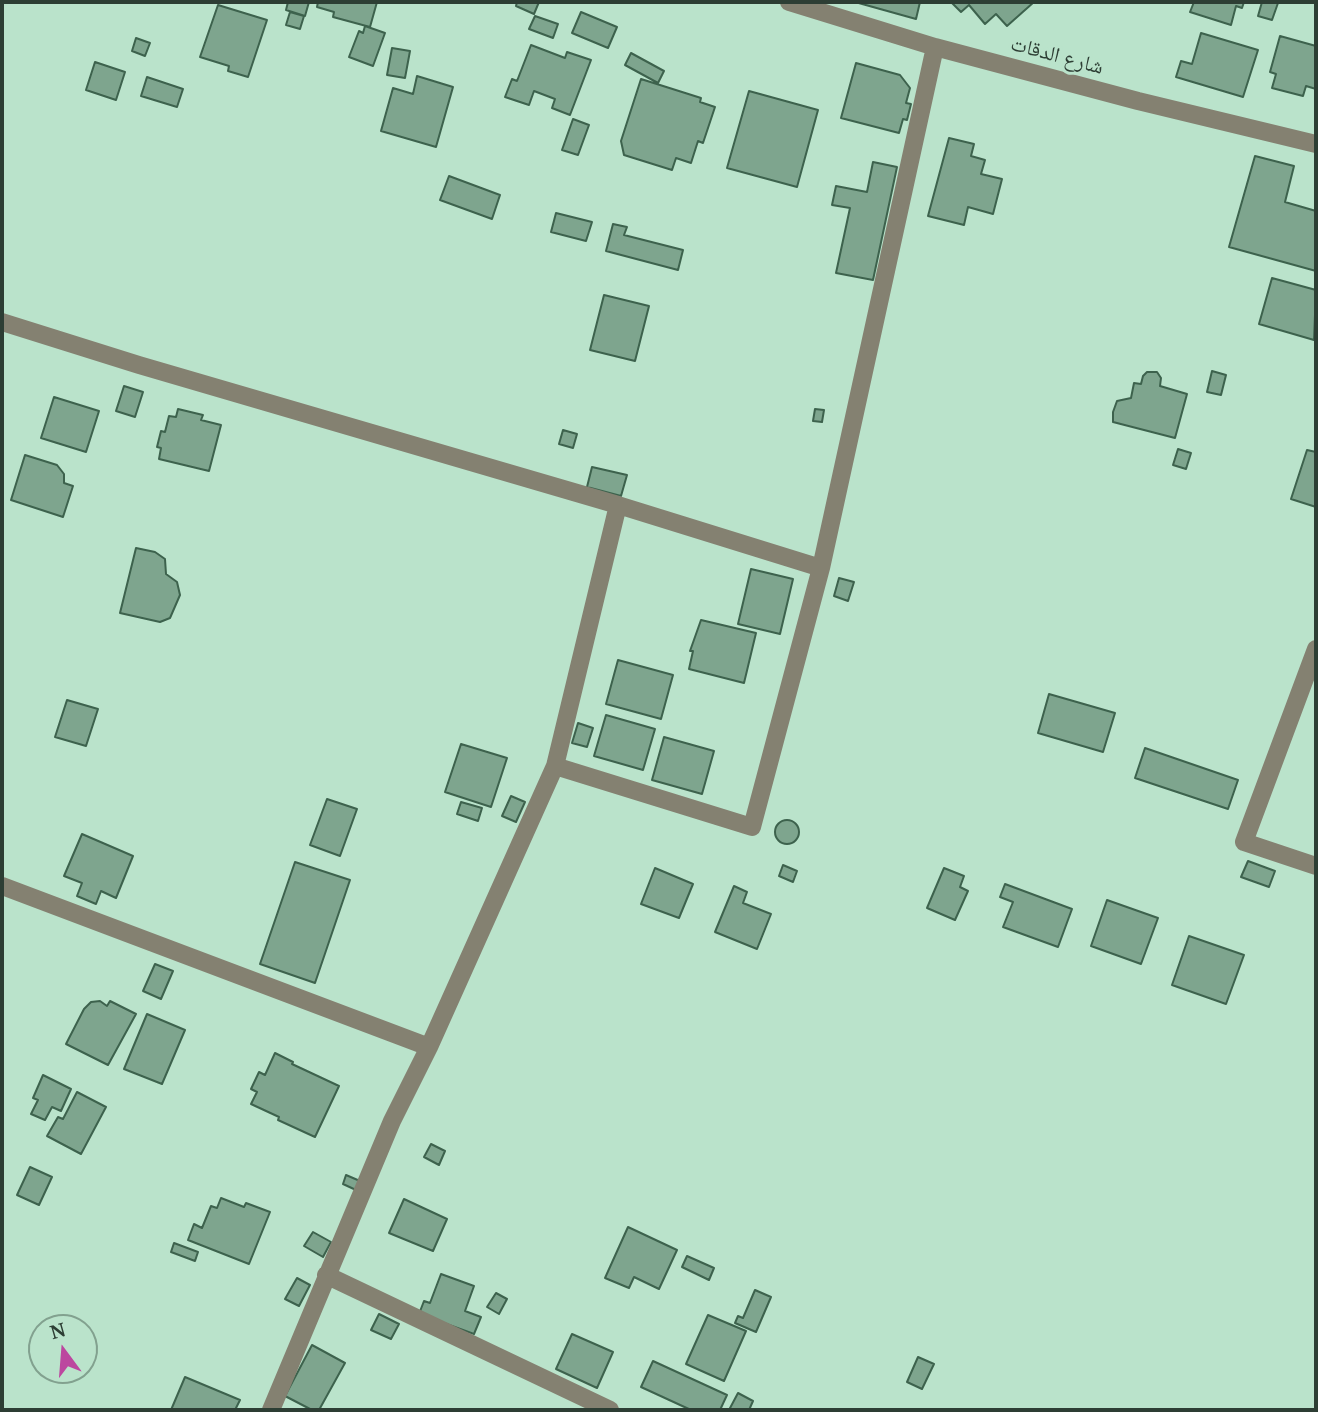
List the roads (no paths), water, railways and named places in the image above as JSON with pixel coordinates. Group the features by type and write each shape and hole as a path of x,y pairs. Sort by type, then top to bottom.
{"street":[{"name":"شارع الدقات","path":"789,2 935,47 1316,144"},
{"path":"555,766 752,827 821,568 935,47"},
{"path":"2,323 618,505 821,568"},
{"path":"271,1410 392,1121 429,1047 555,766 618,505"},
{"path":"1316,649 1244,842 1316,866"},
{"path":"2,886 429,1047"},
{"path":"326,1275 610,1410"}]}
